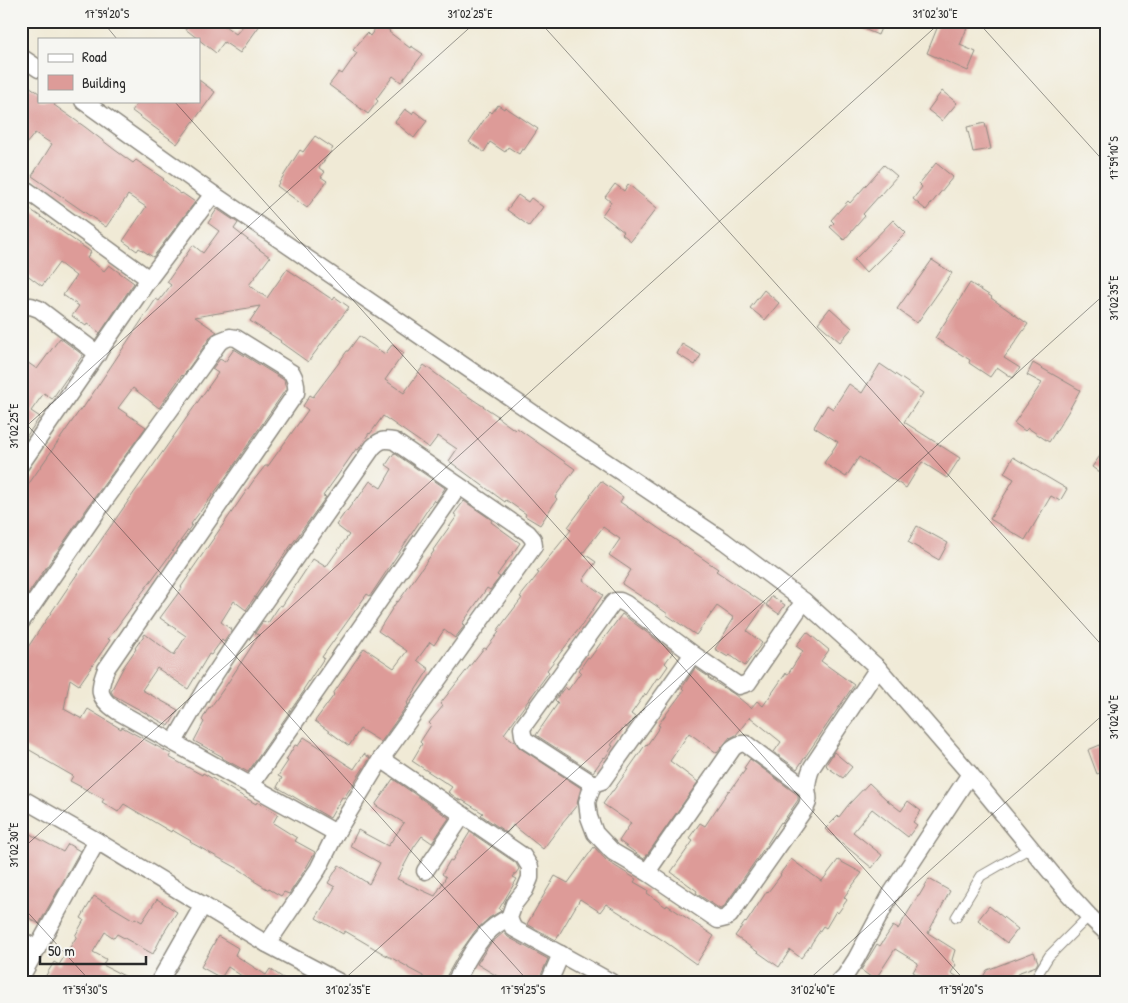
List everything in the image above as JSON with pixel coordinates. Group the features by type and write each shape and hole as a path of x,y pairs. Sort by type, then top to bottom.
{"street":[{"path":"21,57 38,68"},
{"path":"84,102 213,194 532,413 724,541 804,601 878,668 970,774 1067,892 1107,933"},
{"path":"21,186 149,279"},
{"path":"21,464 149,279 213,194"},
{"path":"21,307 31,306 40,309 98,354"},
{"path":"21,622 105,500 220,341 230,337 236,338 292,373 296,379 296,393 106,669 101,682 100,693 106,704 117,711 336,833"},
{"path":"174,742 230,651 379,441 386,439 394,441 528,533 533,539 534,546 381,758 336,833 318,869 268,944"},
{"path":"251,785 459,486"},
{"path":"593,784 525,740 522,728 615,601 626,604 739,686 744,686 748,683 804,601"},
{"path":"593,784 602,781 693,654"},
{"path":"593,784 587,802 588,817 595,833 613,852 647,872 718,920 726,918 806,807 809,801 807,789 812,767 878,668"},
{"path":"647,872 737,744 746,744 807,789"},
{"path":"381,758 523,856 530,867 530,878 525,890 514,904 509,918 513,928 611,982"},
{"path":"846,980 891,894 970,774"},
{"path":"21,798 97,841 268,944 339,982"},
{"path":"425,871 463,815"},
{"path":"21,977 97,841"},
{"path":"159,982 203,905"},
{"path":"455,982 485,935 494,926 509,918"},
{"path":"21,940 37,949"},
{"path":"549,982 561,954"}],"lane":[{"path":"956,917 981,876 1030,848"},
{"path":"1033,982 1049,956 1089,916"}],"building":[{"path":"175,21 218,21 236,34 243,26 236,21 263,21 240,53 224,42 216,53 200,41 200,38 197,38"},
{"path":"845,21 884,21 878,35"},
{"path":"940,21 970,21 960,45 976,52 968,71 927,53"},
{"path":"379,23 410,48 411,46 423,54 401,82 393,76 376,99 378,101 368,114 329,85 339,72 342,74 357,53 353,50 367,33 370,36"},
{"path":"200,81 215,92 177,144 132,111 138,102 200,102"},
{"path":"26,84 38,92 38,102 56,102 54,105 133,163 136,160 164,179 181,194 195,202 153,257 139,248 137,251 123,241 146,207 128,195 106,227 32,176 52,144 35,133 21,150 21,90"},
{"path":"942,91 957,103 942,121 928,110"},
{"path":"498,105 504,109 505,107 538,129 524,150 522,149 519,154 508,147 505,152 490,142 484,152 469,142 490,111 492,113"},
{"path":"405,109 412,114 414,111 427,121 414,138 395,122"},
{"path":"985,123 991,149 973,152 967,127"},
{"path":"315,136 333,148 319,168 325,172 321,177 327,181 307,208 277,186 300,150 303,152"},
{"path":"936,163 953,177 926,210 913,199 922,187 919,184"},
{"path":"884,165 897,176 863,214 865,216 844,240 830,227 834,223 831,220 848,201 850,203"},
{"path":"615,184 624,191 628,184 657,208 631,241 622,234 624,232 602,215 611,202 605,197"},
{"path":"518,195 528,202 531,198 543,207 529,226 507,210"},
{"path":"21,203 91,252 87,258 104,271 109,265 134,283 100,333 87,323 86,326 72,316 79,306 63,295 76,276 59,263 42,286 26,274 21,274"},
{"path":"217,209 238,223 234,229 270,257 249,285 267,298 287,269 333,300 335,297 349,307 308,362 281,341 250,321 260,306 195,317 217,332 212,335 159,408 133,388 118,408 146,427 21,604 21,495 83,408 156,299 159,301 171,285 167,282 193,245 203,253 219,231 208,223"},
{"path":"893,220 906,233 866,273 854,260"},
{"path":"932,260 952,273 917,323 897,309"},
{"path":"970,283 1028,324 1004,358 1020,368 1013,378 997,367 990,377 969,363 970,360 935,338"},
{"path":"764,290 779,303 765,320 750,308"},
{"path":"830,308 852,328 840,342 818,323"},
{"path":"359,336 385,354 392,345 404,353 385,380 404,393 424,365 498,416 515,430 517,428 575,469 555,497 557,499 540,525 449,461 457,449 438,436 429,448 383,416 358,450 356,449 323,496 326,497 246,610 234,601 221,622 232,630 224,642 222,640 211,655 209,654 188,689 157,668 142,690 178,710 169,726 113,695 111,691 123,668 145,634 174,655 186,636 160,618 254,480 265,466 268,466 308,410 303,406 310,395 313,397"},
{"path":"60,338 83,355 52,399 44,393 31,411 40,417 21,444 21,393 28,383 21,378 21,358 37,369"},
{"path":"682,344 701,355 695,365 677,354"},
{"path":"234,349 284,380 286,389 192,525 108,639 110,640 79,685 70,679 64,709 82,719 88,709 121,729 122,727 171,754 169,757 202,775 203,773 256,804 257,802 278,814 273,823 297,838 295,841 315,852 289,894 284,892 281,896 254,881 254,879 239,869 124,804 118,812 102,802 104,799 70,781 73,776 21,745 21,678 26,671 21,668 21,647 26,650 218,373 212,369 220,359 225,362"},
{"path":"1033,363 1080,390 1049,442 1028,428 1025,431 1014,423 1042,383 1027,375"},
{"path":"880,364 923,393 904,422 960,458 947,478 922,462 906,488 859,457 846,477 824,463 838,442 814,427 827,405 833,409 849,384 862,393"},
{"path":"1107,446 1107,478 1092,467"},
{"path":"394,453 445,488 436,502 434,500 370,596 367,594 322,657 324,658 304,691 248,772 194,741 204,722 202,720 259,635 255,633 263,621 268,623 280,605 282,606 313,559 326,567 349,535 336,525 370,481 381,488 392,469 386,465"},
{"path":"1013,457 1067,489 1060,501 1051,496 1025,540 990,519 1014,479 1004,473"},
{"path":"601,481 623,497 620,502 718,569 716,571 765,604 747,631 762,643 745,666 730,655 728,657 715,649 734,618 717,606 696,635 648,600 622,584 631,570 609,555 620,539 603,527 583,553 596,562 583,580 603,595 547,670 549,672 504,734 520,748 581,788 577,805 543,849 513,825 507,833 481,815 483,813 448,792 452,787 412,761 422,744 420,742 431,725 429,723 443,706 440,704 499,632 497,631 522,598 520,597 539,573 537,572 571,530 568,527"},
{"path":"464,501 492,520 491,522 520,543 497,575 500,577 490,590 487,588 462,624 465,625 455,638 444,630 434,645 430,642 417,660 429,669 408,704 381,742 360,729 349,746 315,721 364,648 394,668 407,651 378,631 397,601 434,551 457,516 454,514"},
{"path":"917,526 948,543 939,560 908,542"},
{"path":"772,596 785,605 779,614 766,605"},
{"path":"622,614 673,652 665,663 668,666 631,714 635,717 627,728 625,726 611,745 613,746 605,758 593,772 536,735 558,703 555,700 565,687 568,690 581,672 579,670 588,657 590,658"},
{"path":"807,632 829,650 821,661 854,685 797,769 774,752 781,742 750,717 736,735 730,737 717,753 689,733 670,761 698,782 644,859 619,841 631,823 603,804 660,726 658,725 684,690 682,688 695,668 734,694 751,708 757,701 763,706 803,651 796,646"},
{"path":"304,737 354,769 364,754 370,758 344,798 342,797 330,818 277,787 282,778 278,776 288,761 286,760 295,745 298,746"},
{"path":"1100,745 1107,763 1107,770 1097,774 1088,750"},
{"path":"834,752 852,767 843,778 826,765"},
{"path":"750,759 798,795 798,800 723,908 720,909 696,893 697,891 671,872 693,841 689,838 700,823 705,826 729,790 746,769 744,768"},
{"path":"393,779 449,818 432,843 422,836 397,879 435,896 446,877 442,874 470,832 516,863 519,869 513,877 517,879 499,909 501,911 489,918 475,931 459,954 445,982 431,982 345,931 343,934 316,918 335,887 328,883 339,865 369,884 380,863 350,846 358,830 388,846 404,823 375,805"},
{"path":"869,783 901,811 908,801 921,811 913,822 917,825 908,837 872,809 853,832 882,855 872,868 825,829 839,817"},
{"path":"21,829 63,852 68,844 80,851 39,924 21,913"},
{"path":"594,847 607,861 636,879 634,882 648,890 647,893 666,907 667,905 714,936 696,964 606,904 600,912 580,899 556,940 527,924 555,876 568,883"},
{"path":"791,859 821,881 838,860 862,873 844,897 847,900 838,913 836,911 826,928 823,926 801,958 790,950 779,967 735,936"},
{"path":"929,879 950,891 928,933 955,950 952,960 956,965 951,973 966,982 931,982 913,972 918,963 895,949 875,980 861,970 877,944 880,946 893,926 898,929"},
{"path":"94,896 134,920 135,918 142,922 157,899 177,912 153,954 117,934 114,938 105,932 93,952 106,959 103,965 136,982 42,982 54,962 59,965 77,936 75,936 84,920 81,918"},
{"path":"989,906 1018,929 1007,943 978,920"},
{"path":"504,932 508,937 548,959 538,982 507,982 477,964 490,944"},
{"path":"218,936 238,948 235,955 266,975 270,969 289,982 251,982 228,967 221,978 201,967"},
{"path":"1034,952 1038,962 1036,966 1020,972 1014,982 980,982 987,970"}]}
